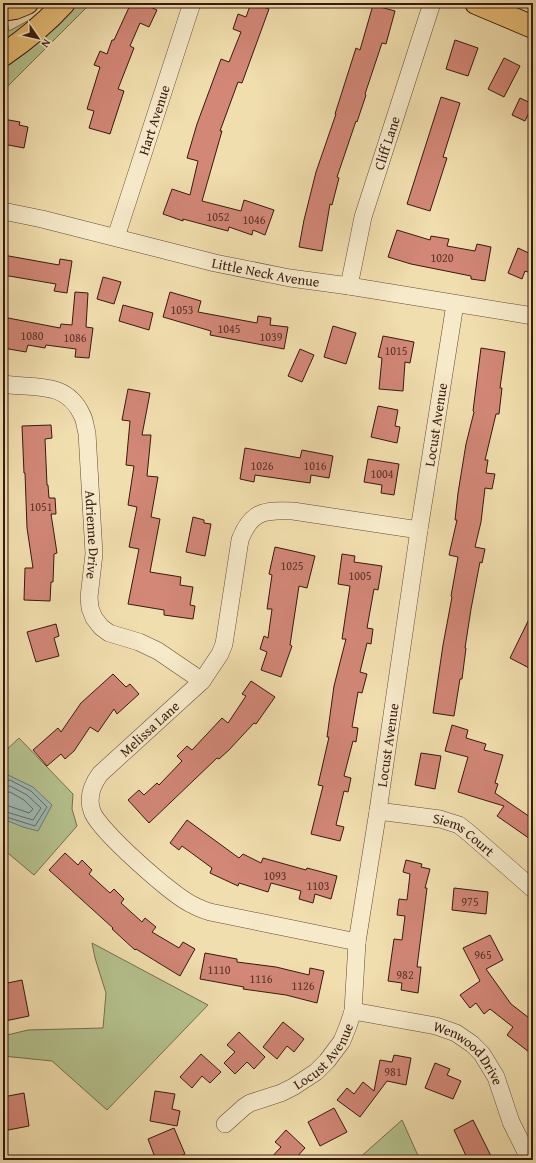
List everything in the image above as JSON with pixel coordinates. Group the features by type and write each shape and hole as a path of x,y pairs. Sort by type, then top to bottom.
{"main road":[{"path":"3,10 15,8 27,3"},
{"path":"3,55 22,42 55,13 64,3"},
{"path":"476,3 533,27"}],"street":[{"name":"Hart Avenue","path":"116,237 192,3"},
{"name":"Cliff Lane","path":"349,286 363,217 432,3"},
{"name":"Little Neck Avenue","path":"3,211 116,237 215,263 290,278 349,286 533,316"},
{"name":"Locust Avenue","path":"225,1124 244,1107 293,1087 316,1072 327,1061 342,1041 353,1012 357,942 378,811 419,530 455,304"},
{"name":"Adrienne Drive","path":"3,384 52,388 72,399 83,415 86,433 94,554 89,597 90,608 94,618 101,627 109,633 139,642 158,651 202,681"},
{"name":"Melissa Lane","path":"357,942 210,912 192,905 167,887 106,832 95,818 91,810 90,797 93,784 100,774 202,681 220,654 224,644 240,540 245,527 254,517 274,510 293,511 419,530"},
{"name":"Siems Court","path":"378,811 440,819 459,825 470,833 533,890"},
{"name":"Wenwood Drive","path":"353,1012 436,1026 456,1033 472,1044 482,1054 496,1077 511,1122 530,1160"}],"green space":[{"path":"77,3 91,3 3,91 3,66 60,21"},
{"path":"31,19 35,25 3,47 3,21 7,21 9,31"},
{"path":"19,738 73,794 72,809 77,826 34,875 3,849 3,753"},
{"path":"92,943 208,1005 107,1110 52,1061 3,1056 3,1036 28,1030 103,1028 106,993"},
{"path":"402,1120 420,1160 357,1160"}],"water":[{"path":"8,775 33,787 52,805 38,831 3,819 3,779"}],"building":[{"path":"131,3 141,3 157,10 149,27 140,23 130,46 134,48 118,89 124,91 110,134 89,128 94,111 87,109 100,67 94,65 100,51 107,54 112,40 114,40"},
{"path":"251,3 269,9 242,83 238,82 220,131 222,131 202,201 241,211 244,200 274,210 265,235 253,230 252,235 229,227 228,231 183,219 183,221 163,214 172,189 190,195 198,161 187,158 197,124 221,59 229,62 241,32 233,29 238,14 246,17"},
{"path":"373,5 395,11 386,44 382,43 357,122 356,121 337,177 339,178 332,205 330,204 322,251 299,247 316,172 336,114 356,48 360,50"},
{"path":"455,40 478,48 468,76 446,69"},
{"path":"504,58 520,66 504,97 488,89"},
{"path":"441,97 460,103 443,157 447,158 430,211 407,204"},
{"path":"520,98 533,104 525,121 512,115"},
{"path":"3,119 20,122 19,125 28,127 24,148 3,144"},
{"path":"397,230 430,240 431,236 449,239 447,246 475,251 477,244 491,247 485,281 471,279 471,276 411,264 388,257"},
{"path":"518,248 533,255 533,274 525,271 522,279 508,273"},
{"path":"3,255 59,265 60,259 72,261 67,293 54,291 56,284 3,275"},
{"path":"103,277 121,282 114,304 97,299"},
{"path":"75,292 88,293 86,327 93,328 89,358 75,357 76,349 46,345 45,348 28,345 26,352 3,348 3,317 60,328 61,324 72,325"},
{"path":"170,292 201,301 198,312 257,323 258,316 271,318 270,325 288,327 284,349 210,335 211,331 163,317"},
{"path":"123,305 153,313 149,330 119,321"},
{"path":"333,326 356,333 346,364 324,357"},
{"path":"383,336 414,342 410,363 405,362 403,391 379,389 382,358 378,357"},
{"path":"481,348 505,352 500,388 502,388 499,414 496,414 485,460 488,460 486,473 495,474 492,489 485,488 481,522 475,547 485,549 482,563 480,562 471,609 462,679 460,679 454,716 433,713 458,557 449,555 457,520 455,520 458,493 466,444 474,412"},
{"path":"300,349 314,355 302,382 288,376"},
{"path":"128,389 150,393 142,435 151,435 147,476 158,477 151,517 160,519 150,572 181,577 180,585 193,587 190,605 195,606 193,619 164,615 164,610 128,604 139,549 129,547 137,507 128,505 134,466 126,465 130,421 122,420"},
{"path":"378,406 398,410 395,426 400,427 397,443 371,437"},
{"path":"51,425 52,438 45,439 47,485 49,498 55,498 56,514 51,514 57,553 54,554 53,582 51,582 50,601 24,600 25,568 33,568 27,528 22,426"},
{"path":"245,448 300,458 302,450 333,456 329,478 311,475 310,483 255,475 254,482 240,479"},
{"path":"368,459 399,464 394,495 381,493 382,485 364,482"},
{"path":"193,517 204,520 204,523 211,524 205,556 186,552"},
{"path":"275,547 315,556 307,588 299,586 290,645 292,646 281,677 261,670 267,652 260,649 264,636 268,638 272,609 267,609 272,575 269,574"},
{"path":"342,554 355,556 354,562 382,566 378,590 374,589 367,628 373,629 371,644 367,643 360,672 367,674 362,693 358,692 352,727 358,728 356,742 353,741 344,776 351,778 348,792 344,791 336,825 344,827 340,841 311,834 323,786 318,785 329,737 327,737 334,686 346,639 342,639 350,586 338,584"},
{"path":"533,611 533,670 510,658"},
{"path":"56,624 59,636 54,638 59,656 36,662 27,632"},
{"path":"113,674 126,687 130,684 139,694 117,714 114,709 98,732 90,727 74,751 65,759 61,754 47,766 33,750 58,728 61,732 81,703"},
{"path":"251,681 275,697 256,724 254,723 229,750 219,759 217,758 149,823 128,800 139,790 144,795 157,783 159,785 182,761 177,756 187,746 192,750 222,718 228,723 246,696 242,694"},
{"path":"452,725 468,730 466,738 486,744 484,750 503,755 495,783 498,784 495,793 533,819 533,841 497,816 504,806 458,792 468,757 445,751"},
{"path":"421,753 441,756 435,789 415,785"},
{"path":"187,820 239,858 243,854 261,863 263,858 306,870 307,868 337,876 331,899 315,894 313,903 299,899 301,891 271,883 268,892 239,883 238,886 210,873 212,868 182,846 179,850 170,843"},
{"path":"65,853 78,865 82,860 92,870 89,874 110,893 114,889 124,899 121,903 142,922 145,918 156,927 152,932 179,948 183,942 195,949 180,976 136,949 135,950 49,870"},
{"path":"406,860 422,864 421,867 430,869 425,888 427,888 417,967 421,967 418,993 401,990 402,983 388,981 394,939 402,940 405,916 397,915 399,899 407,900 410,874 403,872"},
{"path":"454,888 488,892 486,914 452,910"},
{"path":"490,935 503,960 486,969 511,1004 533,1021 533,1055 507,1035 513,1027 490,1009 484,1014 476,1003 470,1008 460,995 480,981 463,948"},
{"path":"205,953 237,959 237,962 276,967 309,975 310,968 324,971 317,1003 286,995 243,989 244,987 200,979"},
{"path":"22,980 29,1016 5,1021 3,1010 3,984"},
{"path":"283,1022 304,1039 294,1052 287,1046 277,1059 263,1047"},
{"path":"239,1032 265,1057 254,1069 247,1062 235,1074 224,1063 235,1052 227,1045"},
{"path":"201,1054 221,1072 210,1083 202,1076 192,1088 180,1077"},
{"path":"394,1055 411,1058 406,1085 387,1081 360,1117 337,1100 347,1088 354,1094 363,1082 374,1091 380,1060 392,1062"},
{"path":"435,1063 450,1069 447,1075 461,1081 453,1099 425,1088"},
{"path":"155,1091 175,1094 172,1109 180,1111 177,1126 150,1121"},
{"path":"24,1093 29,1126 3,1131 3,1097"},
{"path":"334,1108 347,1132 320,1146 308,1122"},
{"path":"473,1120 493,1160 468,1160 454,1130"},
{"path":"174,1128 185,1154 170,1160 156,1160 148,1139"},
{"path":"286,1130 305,1148 294,1160 269,1160 281,1147 275,1142"}]}
